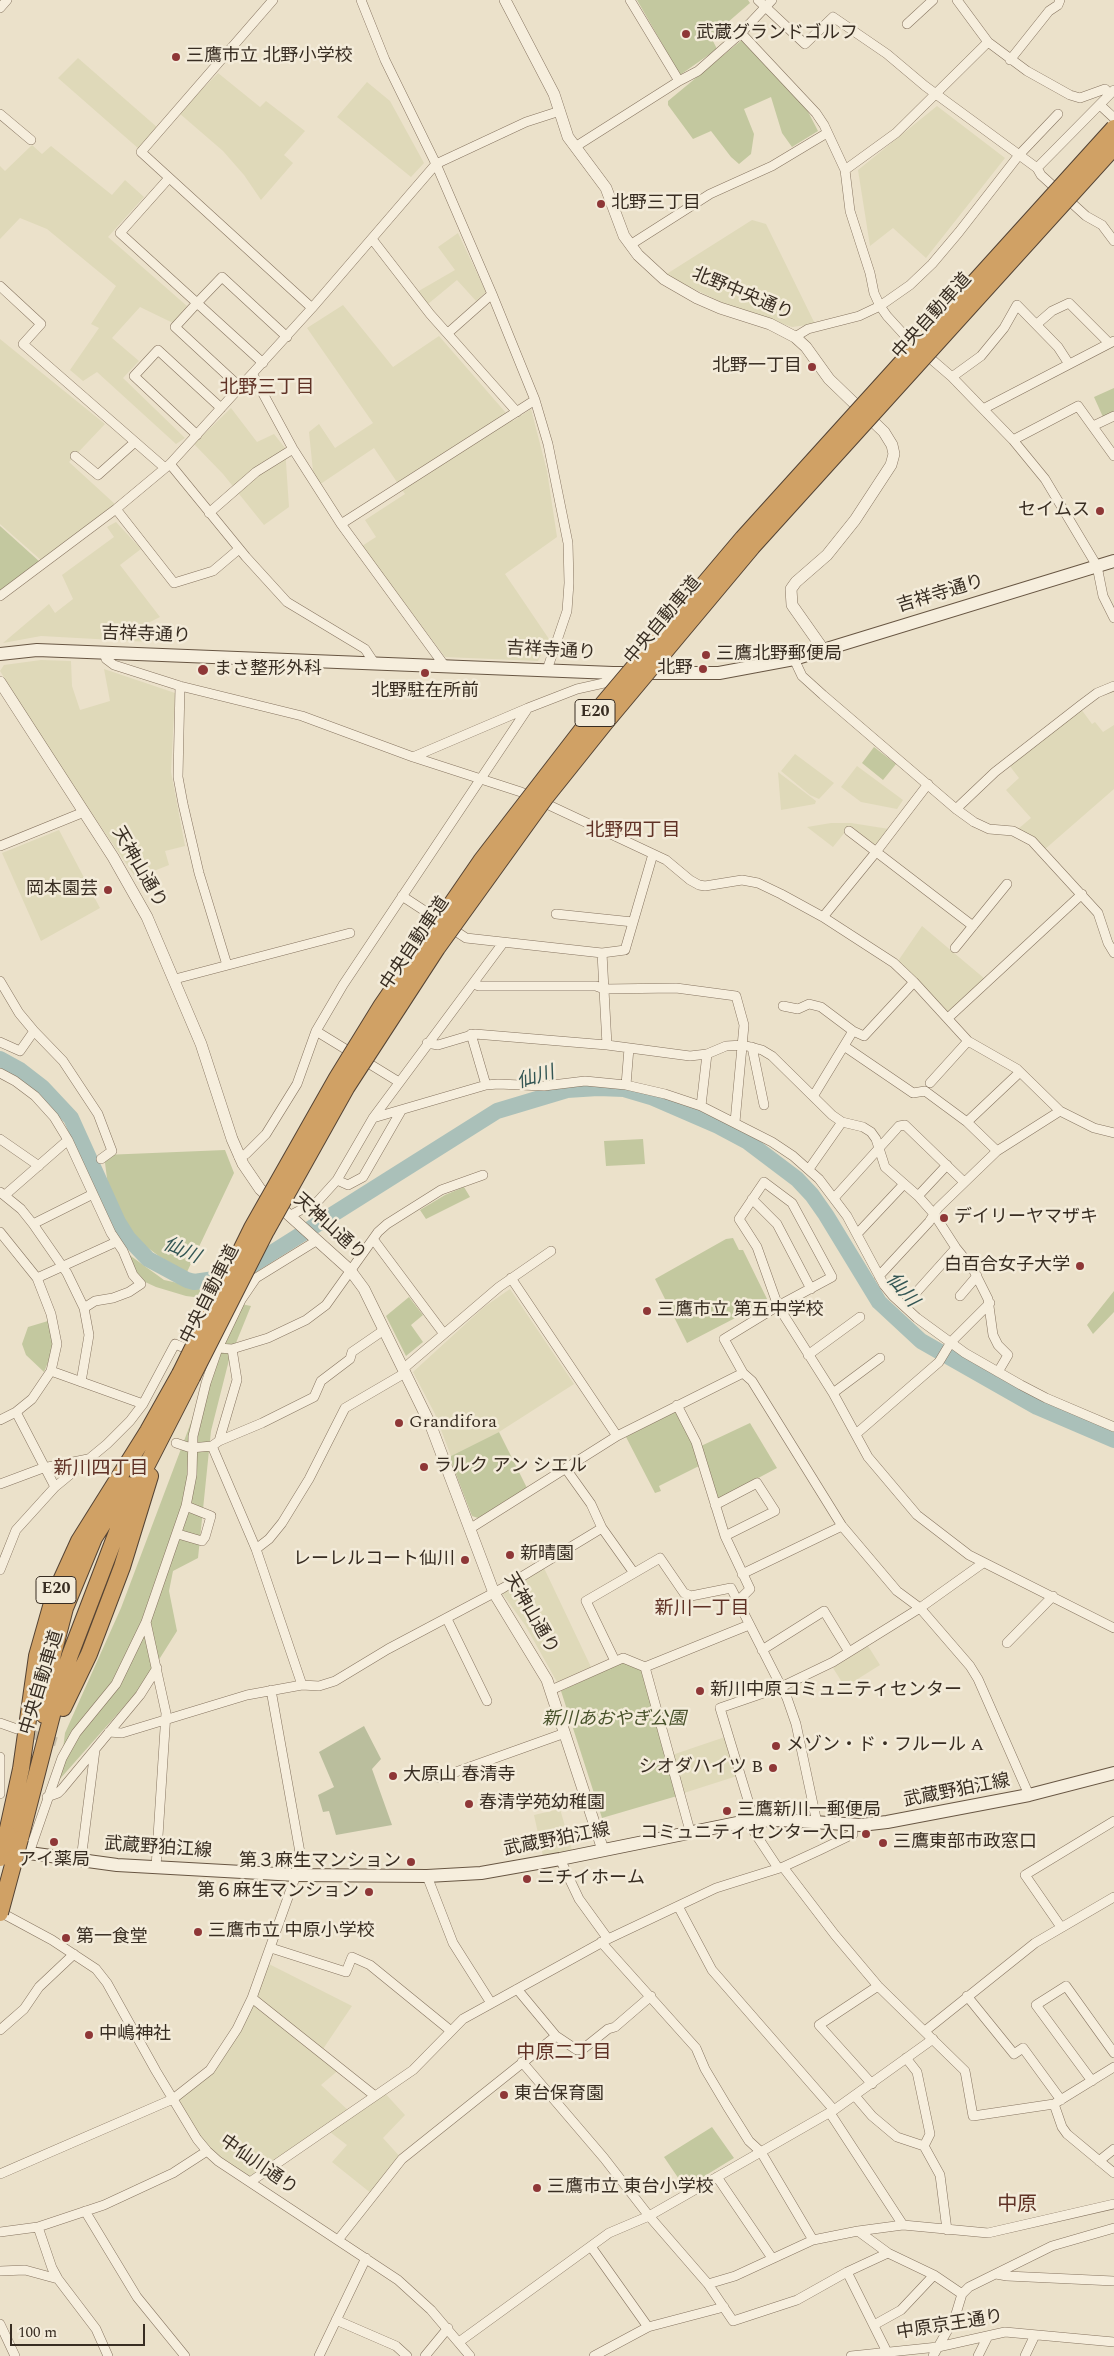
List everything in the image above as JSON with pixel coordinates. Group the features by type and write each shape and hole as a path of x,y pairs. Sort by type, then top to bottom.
{"highway":[{"name":"中央自動車道","path":"174,1414 186,1376 252,1228 337,1078 388,997 481,861 592,716 744,538 1114,128"},
{"name":"中央自動車道","path":"0,1912 13,1836 37,1656 54,1596 79,1540 186,1376 321,1132 385,1025 458,917 545,798 605,722 804,488 1114,147"},
{"path":"38,1769 51,1663 68,1600 94,1538 174,1414"},
{"path":"38,1769 102,1620 130,1544 152,1468 174,1414"},
{"name":"中央自動車道","path":"0,1858 13,1836 38,1769"}],"main road":[{"name":"吉祥寺通り","path":"0,654 37,650 613,673 701,674 736,671 794,659 1114,561"},
{"name":"武蔵野狛江線","path":"0,1849 81,1860 156,1867 300,1875 427,1876 481,1873 560,1860 690,1831 751,1821 852,1825 896,1821 1029,1795 1114,1773"}],"street":[{"path":"0,8 6,0"},
{"path":"273,0 142,152 312,308"},
{"path":"361,0 385,60 436,164 492,294 534,400 548,444 568,543 569,583 567,611 548,670"},
{"name":"北野中央通り","path":"505,0 531,45 560,111 568,136 606,188 630,245 655,271 688,293 720,308 770,324 795,337 806,347 829,379 884,432 894,451 893,461 887,473 841,539 791,589 792,605 823,649"},
{"path":"630,0 679,81"},
{"path":"758,0 769,4 805,44 833,17 887,54 936,94 1037,168 1040,175 1086,216 1102,225 1114,240"},
{"path":"907,24 933,0"},
{"path":"957,0 988,42 1010,60 1080,98 1105,88 1112,92 1037,168"},
{"path":"1010,60 1049,11 1058,5 1060,0"},
{"path":"575,146 698,71 769,4"},
{"path":"741,32 816,113 827,133 845,170 850,211 870,273 874,293 880,306 908,339 952,377 1013,440 1045,479 1097,566 1104,596 1114,618"},
{"path":"845,170 896,133 988,42"},
{"path":"1100,105 1114,118"},
{"path":"0,596 116,509 168,466 287,337 436,164 526,122 560,111"},
{"path":"0,114 31,140"},
{"path":"795,337 808,329 851,319 880,306 910,284 932,264 1018,155 1058,114"},
{"path":"630,245 710,194 772,166 827,133"},
{"path":"169,178 120,233 263,363"},
{"path":"372,240 430,314 517,412"},
{"path":"241,388 175,328 197,303 222,277 287,337"},
{"path":"0,286 41,324 23,344 135,442 168,466 287,602 365,649 375,664"},
{"path":"448,333 492,294"},
{"path":"983,409 1111,342 1069,303 1052,311 1037,324"},
{"path":"952,377 981,356 1004,328 1017,305 1058,347 1069,364"},
{"path":"197,434 134,376 158,350 221,408"},
{"path":"253,375 293,449 341,524 444,665"},
{"path":"341,524 534,400"},
{"path":"1013,440 1078,406 1114,456"},
{"path":"1093,426 1114,416"},
{"path":"75,456 98,475 135,442"},
{"path":"209,513 256,472 293,449"},
{"path":"116,509 174,583 213,571 239,549"},
{"path":"104,652 106,659 114,665 180,686 302,716 412,757 521,792 666,860 699,885 705,886 742,880 758,883 823,917 880,953 914,982 968,1040 1020,1072 1060,1110 1094,1128 1114,1133"},
{"path":"794,659 802,676 956,809 974,822 989,829 1013,831 1032,841 1098,912 1108,943 1114,953"},
{"path":"412,757 577,689 604,683 613,673"},
{"name":"天神山通り","path":"0,682 113,857 147,917 175,979 201,1044 239,1157 255,1184 350,1270 364,1289 431,1426 494,1593 541,1668 551,1690 603,1850"},
{"path":"180,686 179,782 200,873 227,965"},
{"path":"956,809 995,772 1081,705 1098,693 1114,686"},
{"path":"239,1157 246,1154 266,1134 296,1084 316,1031 352,970 528,708"},
{"path":"823,917 928,784"},
{"path":"0,846 84,812"},
{"path":"849,831 974,926"},
{"path":"402,896 466,938 602,952 625,950 653,854"},
{"path":"956,948 1007,884"},
{"path":"948,1018 1082,894"},
{"path":"556,914 633,922"},
{"path":"175,979 350,934"},
{"path":"293,1220 318,1201 337,1180 373,1118 503,943"},
{"path":"602,952 607,1046"},
{"path":"0,981 19,1013 63,1061 98,1114 112,1151 101,1159"},
{"path":"783,1006 798,1009 809,1004 821,1007 853,1031 864,1036 914,982"},
{"path":"472,984 479,986 596,986 604,989 676,988 736,996 744,1025 747,1046 764,1105"},
{"path":"0,1042 20,1051 34,1031"},
{"path":"316,1031 399,1082"},
{"path":"814,1096 853,1031"},
{"path":"428,1043 438,1045 471,1034 629,1048 678,1055 707,1054 726,1046 747,1046 772,1056 814,1096 821,1106 842,1122 863,1127 871,1132 885,1167 918,1196 934,1214 977,1276 990,1303 994,1336 998,1345 1008,1355 998,1372"},
{"path":"471,1034 486,1084"},
{"path":"930,1083 968,1040"},
{"path":"735,1122 747,1046"},
{"path":"844,1046 913,1093 925,1091 967,1122 997,1151"},
{"path":"626,1084 629,1048"},
{"path":"701,1106 707,1054"},
{"path":"967,1122 1020,1072"},
{"path":"0,1073 15,1081 35,1096 54,1117 68,1140 133,1275 141,1284 129,1292 113,1298 95,1301 84,1308"},
{"path":"373,1118 486,1084 544,1086 585,1081 626,1084 701,1106 772,1142 809,1169 835,1197 858,1234 879,1276 893,1296 949,1344 1046,1398 1114,1427"},
{"path":"879,1276 964,1182 997,1151 1060,1110"},
{"path":"337,1180 348,1185 363,1177 401,1111"},
{"path":"809,1169 842,1122"},
{"path":"835,1197 900,1126 905,1126 964,1182"},
{"path":"0,1139 39,1166"},
{"path":"68,1140 39,1166 2,1194 22,1209 33,1224 63,1266 84,1308 89,1335 81,1382"},
{"path":"918,1196 947,1165"},
{"path":"218,1348 232,1349 268,1338 306,1320 326,1305 373,1239 387,1224 432,1195 483,1175"},
{"path":"1029,1795 978,1679 970,1666 920,1608 896,1591 842,1526 752,1381 743,1372 724,1339 778,1306 832,1276 792,1203 764,1182 739,1218 757,1247 778,1306 833,1393 868,1457 917,1515 983,1564 1053,1596 1114,1628"},
{"path":"858,1234 904,1184"},
{"path":"33,1224 93,1194"},
{"path":"752,1199 777,1224 811,1289"},
{"path":"0,1232 36,1278 51,1314 56,1335 56,1357 52,1371 32,1399 16,1412 0,1420"},
{"path":"30,1853 64,1744 116,1684 146,1622 178,1534 186,1506 192,1475 191,1448 200,1405 218,1348 241,1300 256,1278 315,1239"},
{"path":"373,1239 444,1334"},
{"path":"36,1278 116,1242"},
{"path":"904,1306 956,1248"},
{"path":"256,1549 269,1539 282,1523 309,1479 346,1408 404,1371 444,1334 511,1278 551,1251"},
{"path":"960,1296 977,1276"},
{"path":"511,1278 617,1436"},
{"path":"856,1434 940,1360 949,1344 990,1303"},
{"path":"808,1355 860,1317"},
{"path":"176,1443 191,1448 216,1444 314,1397 321,1382 350,1359 352,1352 384,1330"},
{"path":"0,1570 3,1552 16,1530 55,1487 130,1421 143,1404 175,1344 214,1362"},
{"path":"232,1349 238,1380 216,1444 256,1549 302,1684"},
{"path":"833,1393 880,1358"},
{"path":"52,1371 143,1404"},
{"path":"471,1528 617,1436 743,1372"},
{"path":"677,1405 696,1442 725,1536 750,1589 738,1601"},
{"path":"16,1412 43,1468 55,1487"},
{"path":"130,1421 144,1429"},
{"path":"0,1484 43,1468 89,1459"},
{"path":"566,1469 591,1504 602,1528 634,1573"},
{"path":"715,1505 757,1483 775,1511 725,1536"},
{"path":"178,1534 204,1540 210,1519 209,1514 186,1506"},
{"path":"742,1574 842,1526"},
{"path":"109,1732 122,1733 247,1695 302,1684 319,1686 335,1681 388,1649 494,1593 602,1528"},
{"path":"615,1661 586,1601 660,1558 684,1593 691,1596 731,1588 782,1687 796,1724 817,1823"},
{"path":"983,1564 920,1608 849,1652 782,1687 720,1708 751,1821 781,1867 878,1986 965,2070 974,2116 1058,2102 1114,2067"},
{"path":"1007,1643 1053,1596"},
{"path":"762,1650 824,1612 849,1652"},
{"path":"447,1619 487,1701"},
{"path":"146,1622 166,1713 156,1867"},
{"path":"551,1690 623,1658 645,1667 749,1624"},
{"path":"645,1667 690,1831"},
{"path":"47,1797 58,1793 87,1756 95,1750 140,1695 157,1668"},
{"path":"0,2174 173,2099 210,2070 237,2029 252,1998 300,1875 271,1690"},
{"path":"0,1723 17,1729"},
{"path":"439,1778 565,1733"},
{"path":"81,1860 95,1750"},
{"path":"0,1757 0,1794"},
{"path":"1062,1927 1025,1876 1114,1821"},
{"path":"250,2182 413,2070 463,2019 605,1941 678,1906 716,1888 781,1867 853,1834 852,1825"},
{"path":"560,1860 579,1898 605,1941 696,2048 705,2069 727,2106 749,2141 761,2152 812,2240"},
{"path":"427,1876 453,1943 491,2003"},
{"path":"925,2031 1035,1943 1114,1897"},
{"path":"678,1906 712,1970 832,2112 903,2225"},
{"name":"中仙川通り","path":"0,1912 74,1954 96,1969 107,1983 173,2099 207,2151 250,2182 366,2258 419,2298 448,2328 470,2356"},
{"path":"271,1948 346,1972 352,1957 370,1964 451,2031"},
{"path":"0,2030 24,2009 39,1987 74,1954"},
{"path":"872,2084 820,2025 878,1986"},
{"path":"1092,2081 1036,2005 1066,1986 1114,2053"},
{"path":"516,1989 556,2036 577,2050 583,2049 608,2028 615,2027 651,1996"},
{"path":"967,1996 1014,2054 1023,2048 1058,2102 1062,2127 1067,2134 1114,2173"},
{"path":"252,1998 375,2096"},
{"path":"338,2240 402,2159 556,2036"},
{"path":"459,2342 609,2234 649,2216 832,2112 933,2039"},
{"path":"906,2058 917,2072 930,2134 924,2146"},
{"path":"522,2062 604,2158 649,2216 708,2284 733,2321 797,2300 847,2272 888,2253"},
{"path":"855,2096 872,2116 897,2136 924,2146 940,2175 947,2230"},
{"path":"1099,2161 1114,2149"},
{"path":"0,2232 38,2227 135,2192 173,2173 207,2151"},
{"path":"718,2177 772,2258"},
{"path":"708,2284 735,2276 812,2240 903,2225 988,2233 1114,2204"},
{"path":"85,2211 137,2297 185,2356"},
{"path":"38,2227 52,2268 58,2279 96,2329 108,2356"},
{"path":"933,2356 955,2317 962,2294 978,2281 1052,2246 1114,2228"},
{"path":"858,2231 888,2253 934,2275 962,2294"},
{"path":"592,2248 648,2327"},
{"path":"319,2356 366,2258"},
{"path":"0,2271 25,2270 58,2279"},
{"path":"847,2272 887,2352"},
{"path":"996,2274 1114,2281"},
{"path":"874,2325 901,2310 934,2275"},
{"path":"594,2356 648,2327 724,2307"},
{"path":"336,2320 396,2346 407,2356"},
{"path":"0,2324 15,2356"},
{"path":"424,2356 448,2328"},
{"name":"中原京王通り","path":"851,2356 938,2347 1005,2332 1114,2342"},
{"path":"1025,2356 1035,2335"},
{"path":"978,2356 988,2336"}],"shaded area":[{"path":"78,58 158,128 139,149 58,78"},
{"path":"218,73 260,107 266,101 305,131 284,155 293,163 261,200 244,175 223,151 179,113"},
{"path":"367,82 390,101 424,163 411,177 337,117"},
{"path":"937,106 1005,158 926,258 893,228 870,246 858,170"},
{"path":"32,145 42,154 51,146 112,195 125,180 144,197 108,237 187,306 173,323 140,307 112,338 139,361 123,378 185,438 176,444 97,372 83,381 70,370 99,328 91,324 116,286 47,229 20,218 0,239 0,166 5,171"},
{"path":"752,220 766,224 815,324 792,327 723,303 665,275"},
{"path":"458,233 486,292 476,301 457,280 428,304 417,292 455,270 438,247"},
{"path":"343,305 393,367 439,336 513,421 531,409 547,471 557,537 505,574 549,639 538,661 445,657 362,546 376,537 365,520 405,494 374,448 319,485 313,471 309,432 319,424 335,448 373,423 307,328"},
{"path":"0,339 105,424 69,462 116,505 42,561 0,524"},
{"path":"231,408 257,442 274,434 285,448 289,507 264,525 223,474 194,444"},
{"path":"116,522 141,549 120,565 160,617 138,628 150,642 41,636 3,643 49,604 55,613 73,599 62,575 114,537 107,527"},
{"path":"41,660 71,661 72,686 80,710 110,701 104,669 175,693 171,772 185,846 165,851 169,865 136,878 60,767 0,671 4,665"},
{"path":"1081,709 1092,724 1095,722 1103,732 1114,725 1114,789 1044,850 1018,829 1031,818 1006,790 1019,778 1009,765"},
{"path":"795,754 834,783 819,799 810,795 781,771"},
{"path":"857,766 903,800 897,809 861,802 841,787"},
{"path":"778,772 816,801 815,804 781,810"},
{"path":"831,823 851,823 889,829 880,843 874,844 850,826 833,847 807,827"},
{"path":"59,830 100,908 41,941 2,853"},
{"path":"922,926 985,979 949,1013 898,961"},
{"path":"510,1289 574,1384 499,1432 451,1456 435,1414 413,1372 484,1307"},
{"path":"544,1568 591,1667 557,1682 525,1625 502,1593"},
{"path":"868,1646 880,1665 845,1687 833,1668"},
{"path":"725,1737 737,1776 684,1793 672,1755"},
{"path":"560,1809 572,1850 543,1856 534,1815"},
{"path":"265,1962 352,2006 321,2052 341,2068 321,2085 350,2112 382,2090 405,2115 383,2138 402,2159 372,2194 332,2162 347,2145 326,2129 250,2182 207,2151 173,2099 210,2070 237,2029"}],"green space":[{"name":"武蔵グランドゴルフ","path":"637,0 748,0 750,3 720,29 712,39 717,49 680,75"},
{"path":"743,39 803,102 818,131 792,147 782,133 771,97 744,109 754,134 751,154 739,164 731,157 711,131 693,139 668,105 668,101"},
{"path":"1114,388 1114,412 1103,417 1094,397"},
{"path":"0,526 40,562 0,593"},
{"path":"874,747 896,764 883,780 862,763"},
{"path":"643,1139 645,1164 606,1166 604,1141"},
{"path":"225,1150 234,1173 187,1272 160,1257 127,1232 108,1186 104,1155"},
{"path":"464,1187 470,1197 426,1219 420,1210 445,1195"},
{"path":"733,1238 739,1250 743,1250 768,1301 687,1343 655,1279 726,1239"},
{"path":"128,1254 164,1280 206,1289 202,1298 186,1296 143,1281 130,1264"},
{"path":"1114,1291 1114,1312 1093,1334 1087,1325"},
{"path":"409,1297 423,1315 411,1325 423,1342 406,1356 386,1316"},
{"path":"236,1303 251,1306 229,1360 211,1431 198,1558 173,1571 169,1591 177,1631 143,1685 59,1780 65,1733 121,1608"},
{"path":"48,1321 52,1335 52,1353 44,1372 26,1355 22,1344 28,1327"},
{"path":"676,1411 679,1412 701,1465 659,1486 661,1491 655,1493 626,1437"},
{"path":"750,1423 777,1468 719,1499 716,1498 701,1446"},
{"path":"499,1432 527,1488 478,1518 472,1516 450,1459 451,1456"},
{"name":"新川あおやぎ公園","path":"624,1662 642,1670 677,1796 602,1818 561,1691"},
{"path":"364,1726 381,1759 372,1769 392,1825 336,1835 329,1811 323,1812 318,1795 334,1787 319,1752"},
{"path":"712,2127 734,2158 685,2188 664,2157"}],"waterway":[{"name":"仙川","path":"0,1059 20,1070 42,1087 71,1118 118,1222 128,1238 148,1259 194,1282 235,1276 497,1111 567,1090 624,1089 651,1097 718,1126 748,1142 797,1179 812,1195 826,1215 879,1302 921,1341 1037,1407 1114,1440"}],"tunnel":[{"path":"22,1731 60,1743"}],"place":[{"name":"武蔵グランドゴルフ","path":"686,34"},
{"name":"三鷹市立 北野小学校","path":"176,57"},
{"name":"北野三丁目","path":"601,204"},
{"name":"北野一丁目","path":"812,367"},
{"name":"セイムス","path":"1100,511"},
{"name":"三鷹北野郵便局","path":"706,655"},
{"name":"北野","path":"703,669"},
{"name":"まさ整形外科","path":"203,670"},
{"name":"北野駐在所前","path":"425,673"},
{"name":"岡本園芸","path":"108,890"},
{"name":"デイリーヤマザキ","path":"944,1218"},
{"name":"白百合女子大学","path":"1080,1266"},
{"name":"三鷹市立 第五中学校","path":"647,1311"},
{"name":"Grandifora","path":"399,1423"},
{"name":"ラルク アン シエル","path":"424,1467"},
{"name":"新晴園","path":"510,1555"},
{"name":"レーレルコート仙川","path":"465,1560"},
{"name":"新川中原コミュニティセンター","path":"700,1691"},
{"name":"メゾン・ド・フルール A","path":"776,1746"},
{"name":"シオダハイツ B","path":"773,1768"},
{"name":"大原山 春清寺","path":"393,1776"},
{"name":"春清学苑幼稚園","path":"469,1804"},
{"name":"三鷹新川一郵便局","path":"727,1811"},
{"name":"コミュニティセンター入口","path":"866,1834"},
{"name":"アイ薬局","path":"54,1842"},
{"name":"三鷹東部市政窓口","path":"883,1843"},
{"name":"第３麻生マンション","path":"411,1862"},
{"name":"ニチイホーム","path":"527,1879"},
{"name":"第６麻生マンション","path":"369,1892"},
{"name":"三鷹市立 中原小学校","path":"198,1932"},
{"name":"第一食堂","path":"66,1938"},
{"name":"中嶋神社","path":"89,2035"},
{"name":"東台保育園","path":"504,2095"},
{"name":"三鷹市立 東台小学校","path":"537,2188"}],"district":[{"name":"北野三丁目","path":"267,389"},
{"name":"北野四丁目","path":"633,832"},
{"name":"新川四丁目","path":"101,1470"},
{"name":"新川一丁目","path":"702,1610"},
{"name":"中原二丁目","path":"564,2054"},
{"name":"中原","path":"1017,2206"}]}
